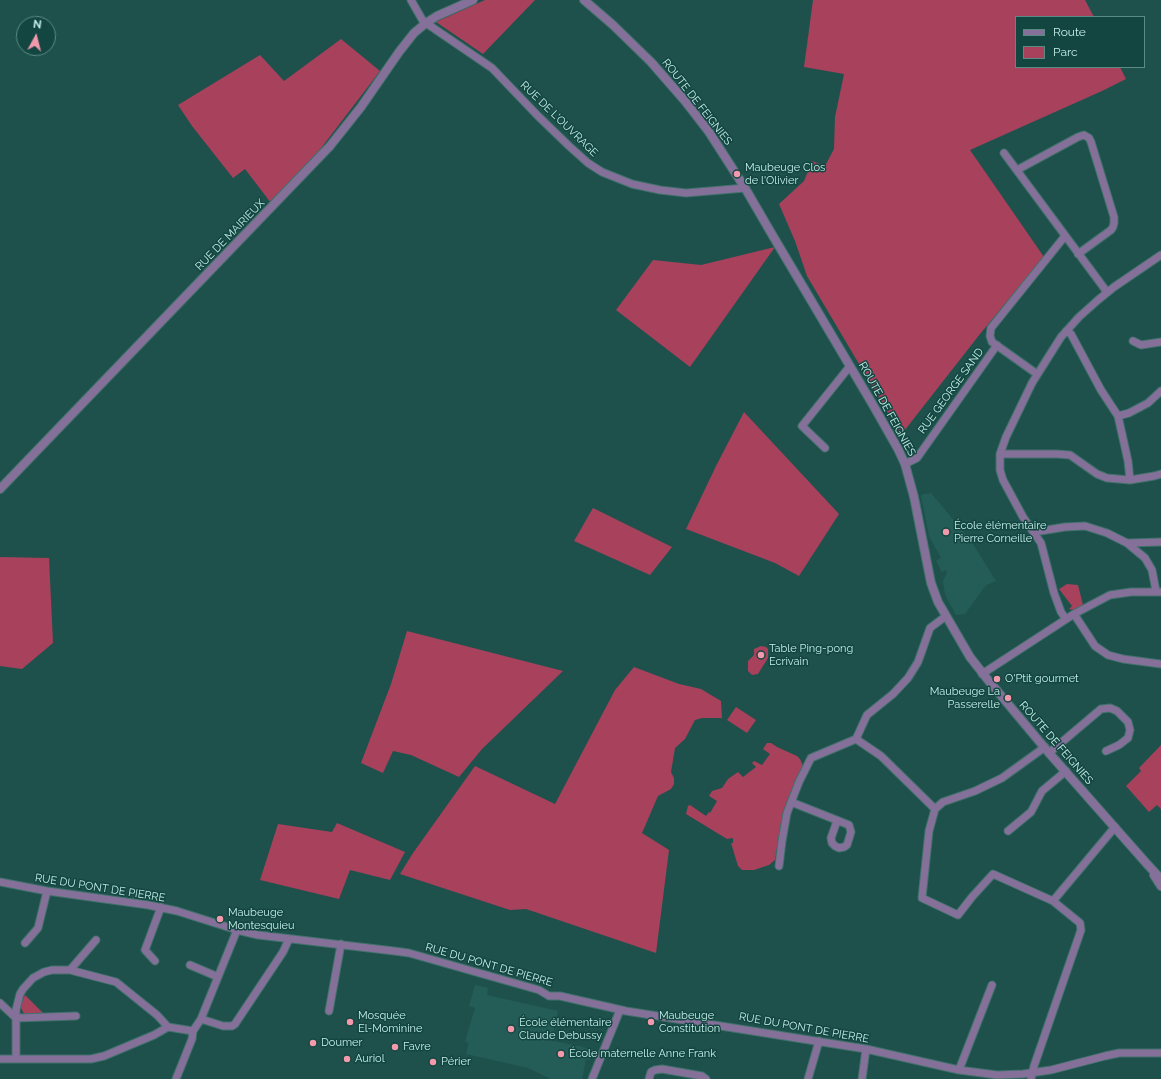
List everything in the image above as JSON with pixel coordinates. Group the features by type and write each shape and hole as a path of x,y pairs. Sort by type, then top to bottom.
{"street":[{"name":"RUE DE L'OUVRAGE","path":"411,0 418,13 426,23 492,68 569,146 588,163 602,172 632,184 666,191 686,193 745,188"},
{"name":"RUE DE MAIRIEUX","path":"0,489 326,151 414,34 436,16 473,0"},
{"name":"ROUTE DE FEIGNIES","path":"584,0 632,43 668,81 709,132 745,188 850,366 898,449 905,464 914,497 931,583 938,602 970,657 982,674 1047,750 1161,879"},
{"path":"1017,170 1078,137 1084,135 1089,138 1114,217 1114,223 1111,230 1078,254"},
{"path":"1004,153 1107,292"},
{"name":"RUE GEORGE SAND","path":"1037,374 992,342 990,336 991,328 1065,236"},
{"path":"1066,619 1061,612 1054,593 1041,542 1023,517 1003,480 1000,470 1000,454 1006,437 1037,374 1066,330 1078,317 1107,292 1160,259"},
{"path":"1066,330 1071,334 1101,390 1118,416 1128,461 1130,480"},
{"path":"1132,340 1141,345 1161,342"},
{"name":"RUE GEORGE SAND","path":"905,464 917,458 997,345"},
{"path":"825,448 802,426 850,366"},
{"path":"1118,416 1129,413 1148,403 1161,391"},
{"path":"1000,454 1070,455 1097,474 1107,478 1130,480 1161,474"},
{"path":"982,674 1074,614 1110,595 1131,592 1159,592 1152,570 1145,558 1127,543 1108,533 1085,526 1065,527 1034,532"},
{"path":"1127,543 1161,542"},
{"path":"1074,614 1095,646 1108,655 1123,659 1161,664"},
{"path":"779,866 787,813 812,758 856,740 867,715 893,694 908,678 918,662 930,628 946,616"},
{"path":"1032,1076 1034,1066 1081,930 1080,922 1053,901 993,874 958,915 922,898 929,831 935,809 943,802 1002,778 1047,750 1101,708 1110,708 1117,711 1128,722 1130,730 1128,738 1119,745 1106,751"},
{"path":"856,740 881,756 935,809"},
{"path":"1008,831 1031,812 1042,791 1066,771"},
{"path":"791,802 837,821"},
{"path":"1053,901 1115,827"},
{"name":"ROUTE DE FEIGNIES","path":"1147,864 1161,886"},
{"name":"RUE DU PONT DE PIERRE","path":"0,882 47,891 161,907 258,935 341,944 409,954 539,990 549,996 560,996 620,1010 819,1041 959,1070 997,1075 1032,1076 1118,1053 1161,1053"},
{"path":"25,944 38,928 47,891"},
{"path":"155,961 145,950 161,907"},
{"path":"176,1079 192,1039 193,1031 201,1019 237,930"},
{"path":"201,1019 223,1026 232,1026 235,1024 283,952 289,939"},
{"path":"70,970 96,940"},
{"path":"329,1011 341,944"},
{"path":"190,965 218,976"},
{"path":"16,1059 16,1018 17,1004 20,994 33,978 44,972 52,970 70,970 116,982 157,1015 168,1027 193,1031"},
{"path":"959,1070 992,985"},
{"path":"0,1003 16,1018 76,1016"},
{"path":"592,1079 620,1010"},
{"path":"0,1059 91,1059 104,1056 154,1035 168,1027"},
{"path":"808,1079 819,1041"},
{"path":"862,1079 866,1050"},
{"path":"649,1079 651,1072 662,1069 702,1076 706,1079"}],"shaded area":[{"path":"931,493 971,541 996,581 986,585 965,614 956,615 945,595 943,581 947,573 946,570 942,572 936,561 941,558 929,536 921,495"},
{"name":"École élémentaire Claude Debussy","path":"475,985 488,988 487,995 558,1011 552,1036 537,1033 535,1037 592,1049 590,1060 586,1059 582,1079 551,1079 528,1068 466,1054 469,1043 465,1042 475,1008 469,1006"}],"green space":[{"path":"485,0 535,0 483,54 436,22"},
{"path":"813,0 1085,0 1093,16 1015,16 1015,68 1120,68 1126,79 970,150 1044,257 980,334 901,435 807,276 795,241 779,204 804,181 812,161 825,166 834,149 835,117 844,74 804,67"},
{"path":"341,39 380,71 312,160 271,203 245,169 233,178 192,126 178,105 260,55 284,81"},
{"path":"775,247 690,367 616,310 653,260 701,265"},
{"path":"744,412 839,514 799,576 775,563 686,529"},
{"path":"593,508 672,547 650,575 574,541"},
{"path":"0,557 49,558 53,643 22,669 0,666"},
{"path":"1067,584 1078,585 1083,605 1074,610 1069,609 1072,606 1059,589"},
{"path":"407,631 563,671 482,749 459,777 411,755 393,751 383,773 361,763 391,684"},
{"path":"761,646 768,649 768,658 758,674 752,675 748,671 748,661 754,655 754,649"},
{"path":"634,667 679,684 701,689 721,701 722,718 702,718 695,720 685,739 675,748 671,772 674,778 674,784 671,789 658,796 642,833 669,850 656,953 526,909 510,910 400,874 413,853 475,766 555,804 615,690"},
{"path":"736,707 756,720 747,733 727,720"},
{"path":"767,743 771,743 797,756 803,766 785,807 775,860 769,865 754,870 742,870 738,866 731,843 733,843 733,838 727,839 686,814 688,806 690,805 706,816 709,812 710,813 717,801 709,796 712,791 722,788 728,779 738,772 743,777 756,767 752,763 754,761 762,765 770,754 763,749"},
{"path":"1161,745 1161,809 1157,805 1149,812 1126,786 1141,771 1139,768"},
{"path":"337,823 405,852 390,880 350,870 339,899 260,880 278,824 332,832"},
{"path":"25,995 45,1015 24,1014 20,1006"}],"place":[{"name":"Maubeuge Clos de l'Olivier","path":"737,174"},
{"name":"École élémentaire Pierre Corneille","path":"946,532"},
{"name":"Table Ping-pong Ecrivain","path":"761,655"},
{"name":"O'Ptit gourmet","path":"997,679"},
{"name":"Maubeuge La Passerelle","path":"1008,698"},
{"name":"Maubeuge Montesquieu","path":"220,919"},
{"name":"Mosquée El-Mominine","path":"350,1022"},
{"name":"Maubeuge Constitution","path":"651,1022"},
{"name":"École élémentaire Claude Debussy","path":"511,1029"},
{"name":"Doumer","path":"313,1043"},
{"name":"Favre","path":"395,1047"},
{"name":"École maternelle Anne Frank","path":"561,1054"},
{"name":"Auriol","path":"347,1059"},
{"name":"Périer","path":"433,1062"}]}
